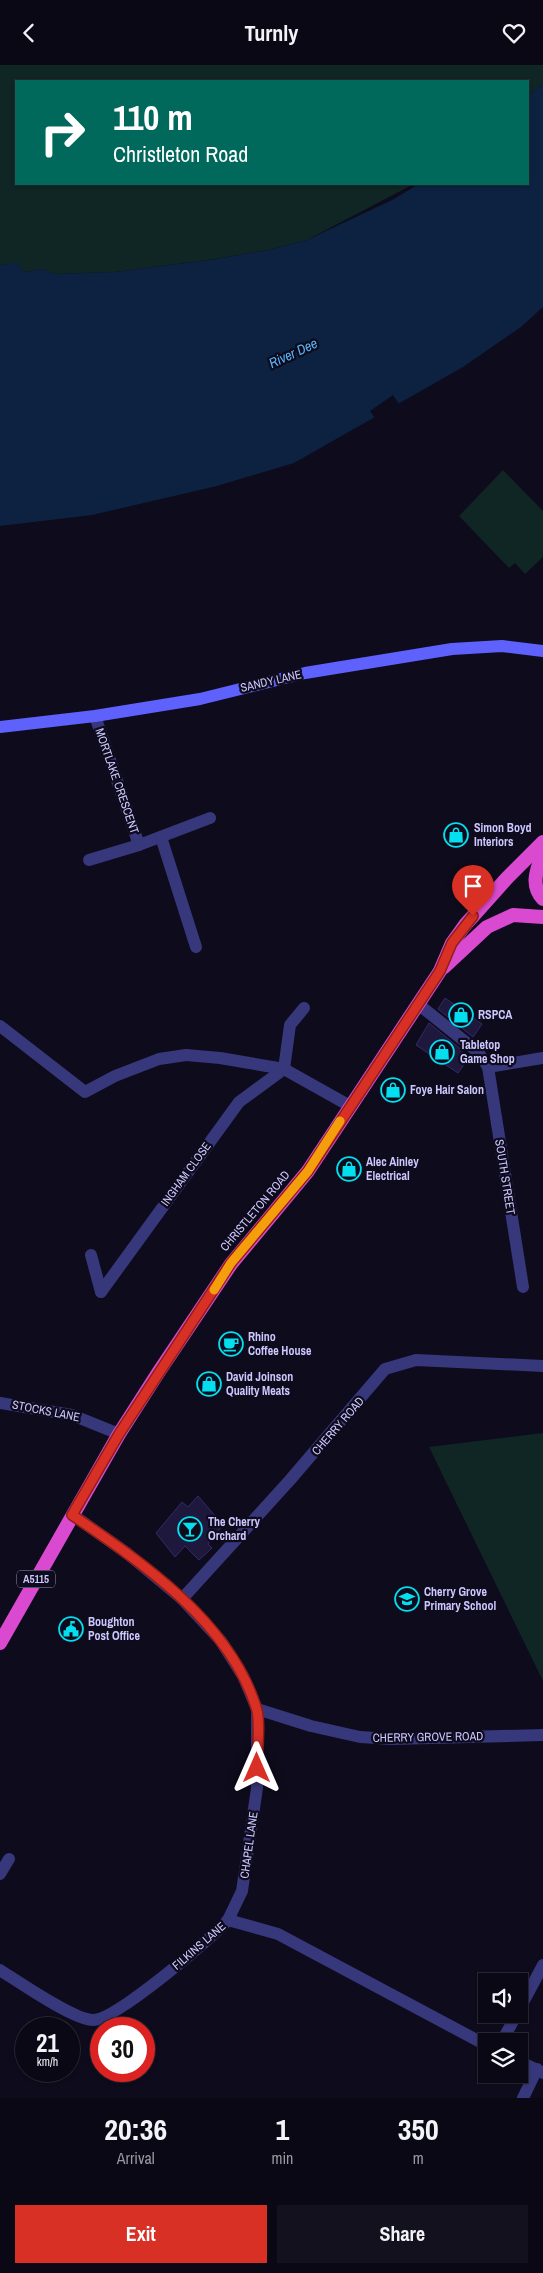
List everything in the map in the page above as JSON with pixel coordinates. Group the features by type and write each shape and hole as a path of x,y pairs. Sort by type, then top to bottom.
{"highway":[{"name":"CHRISTLETON ROAD","path":"0,1643 119,1434 231,1263 308,1171 440,971 452,943 465,925 507,878 543,842"},
{"path":"543,851 534,880 539,895 543,899"},
{"name":"A5115","path":"440,971 487,927 513,915 543,917"}],"main road":[{"name":"SANDY LANE","path":"0,727 95,716 200,699 305,673 452,649 502,646 543,651"}],"street":[{"name":"MORTLAKE CRESCENT","path":"95,716 138,845"},
{"name":"MORTLAKE CRESCENT","path":"89,860 138,845 210,818"},
{"path":"161,837 196,947"},
{"path":"418,1004 478,1052 488,1067 543,1058"},
{"path":"284,1069 290,1025 304,1008"},
{"path":"0,1026 85,1092 115,1076 159,1059 186,1055 220,1058 284,1069 350,1106"},
{"name":"SOUTH STREET","path":"488,1067 522,1287"},
{"name":"INGHAM CLOSE","path":"90,1255 101,1292 239,1102 284,1069"},
{"name":"CHERRY ROAD","path":"182,1599 290,1481 385,1369 416,1360 543,1366"},
{"name":"STOCKS LANE","path":"0,1403 72,1415 119,1434"},
{"name":"CHAPEL LANE","path":"72,1515 128,1554 182,1599 220,1641 243,1676 257,1709 257,1788 254,1815 242,1891 228,1921"},
{"name":"CHERRY GROVE ROAD","path":"257,1709 311,1726 360,1737 392,1739 543,1735"},
{"path":"0,1874 9,1859"},
{"name":"FILKINS LANE","path":"0,1970 76,2016 93,2020 109,2016 215,1935 228,1921 278,1934 478,2041"},
{"path":"528,1993 543,1965"},
{"path":"523,2098 540,2071 528,2065"}],"green space":[{"path":"0,65 543,65 543,84 529,95 529,80 15,80 15,185 412,185 307,240 268,250 209,260 115,272 54,274 43,269 25,272 17,264 0,265"},
{"path":"503,470 543,511 543,557 525,574 515,563 509,568 459,516"},
{"path":"543,1433 543,1681 429,1447"}],"water":[{"name":"River Dee","path":"543,84 543,307 521,327 463,367 294,463 217,486 92,515 0,526 0,265 17,263 25,272 43,269 54,274 115,272 210,260 268,250 307,240 392,200 417,185 529,185 529,95"}],"pier":[{"path":"393,395 399,404 375,418 370,411"}],"building":[{"name":"RSPCA","path":"445,998 482,1024 473,1037 438,1009"},
{"name":"Tabletop Game Shop","path":"429,1023 463,1051 460,1055 467,1060 458,1073 416,1045"},
{"name":"The Cherry Orchard","path":"198,1496 223,1525 208,1544 212,1548 199,1560 185,1546 175,1557 156,1533 182,1502 188,1507"}],"slow traffic":[{"path":"214,1290 231,1263 308,1171 340,1121"}],"place":[{"name":"Simon Boyd Interiors","path":"456,835"},
{"name":"RSPCA","path":"461,1015"},
{"name":"Tabletop Game Shop","path":"442,1052"},
{"name":"Foye Hair Salon","path":"393,1090"},
{"name":"Alec Ainley Electrical","path":"349,1169"},
{"name":"Rhino Coffee House","path":"231,1344"},
{"name":"David Joinson Quality Meats","path":"209,1384"},
{"name":"The Cherry Orchard","path":"190,1529"},
{"name":"Cherry Grove Primary School","path":"407,1599"},
{"name":"Boughton Post Office","path":"71,1629"}],"route":[{"path":"257,1768 257,1709 243,1676 220,1641 182,1599 157,1577 72,1515 119,1434 231,1263 308,1171 440,971 452,943 473,916"}]}
